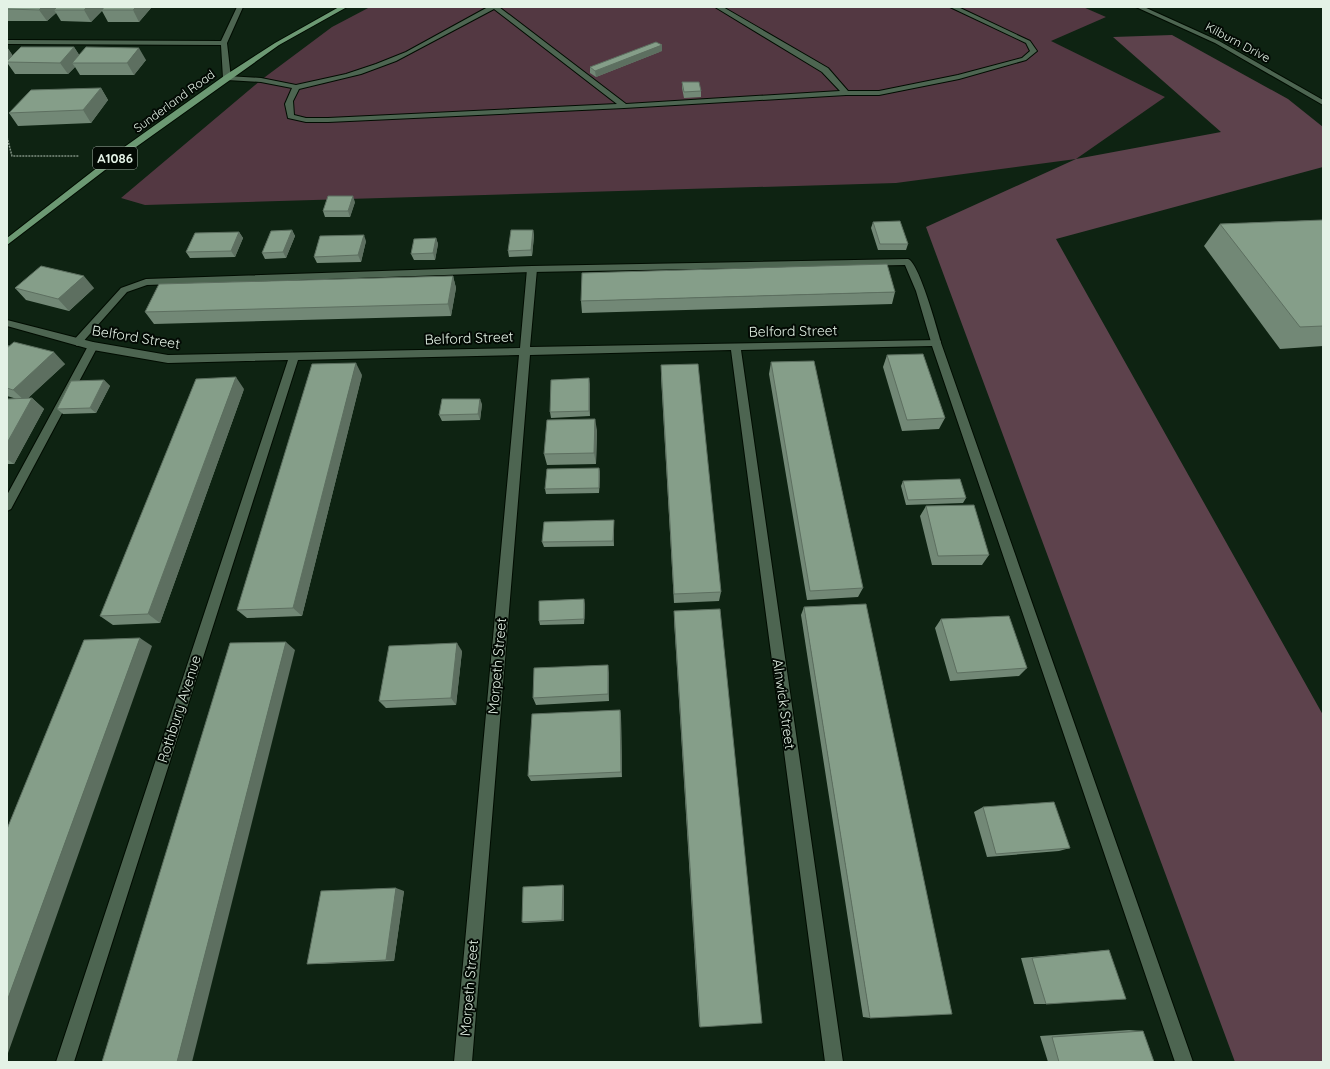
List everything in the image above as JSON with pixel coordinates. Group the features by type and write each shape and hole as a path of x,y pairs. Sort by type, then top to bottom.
{"main road":[{"name":"Sunderland Road","path":"7,242 119,155 227,78 277,44 344,7"}],"street":[{"path":"240,7 224,43 227,78 261,80 296,87 344,77 380,66 412,51 494,7 624,106"},
{"path":"718,7 825,70 846,93"},
{"path":"296,87 289,97 291,116 306,120 624,106 846,93 879,93 959,77 1024,58 1034,51 1028,42 953,7"},
{"name":"Kilburn Drive","path":"1139,7 1217,42 1323,103"},
{"path":"7,42 224,43"},
{"path":"77,342 124,290 146,282 532,269 908,262 921,291 936,342 1184,1062"},
{"name":"Morpeth Street","path":"463,1062 532,269"},
{"name":"Belford Street","path":"7,323 93,346 168,360 525,350 936,342"},
{"path":"7,506 93,346"},
{"name":"Alnwick Street","path":"735,346 834,1062"},
{"name":"Rothbury Avenue","path":"65,1062 294,356"}],"path":[{"path":"7,137 12,156 119,155"}],"shaded area":[{"path":"370,7 1083,7 1106,17 1051,41 1165,97 1076,159 896,183 145,205 121,198 261,80 332,27"},
{"path":"1172,35 1288,99 1323,127 1323,167 1056,239 1323,715 1323,1062 1235,1062 926,227 1076,159 1221,132 1113,37"}],"building":[{"path":"7,7 42,7 39,10 7,9"},
{"path":"57,7 87,7 84,10 54,10"},
{"path":"104,7 136,7 133,10 102,10"},
{"path":"656,42 662,45 595,71 590,67"},
{"path":"21,47 74,47 60,63 7,62"},
{"path":"86,47 139,48 127,63 72,63"},
{"path":"682,82 699,82 701,91 684,92"},
{"path":"101,88 83,110 9,113 31,90"},
{"path":"328,196 353,196 348,211 323,211"},
{"path":"1323,220 1323,326 1300,327 1220,224"},
{"path":"900,221 908,244 880,244 873,222"},
{"path":"292,230 283,252 262,253 271,231"},
{"path":"511,230 533,230 531,250 508,251"},
{"path":"239,232 231,251 186,252 195,233"},
{"path":"364,235 358,255 314,257 320,236"},
{"path":"436,238 433,253 411,254 414,239"},
{"path":"887,264 895,292 581,301 582,273"},
{"path":"41,266 84,276 58,299 15,288"},
{"path":"453,276 448,304 145,312 159,284"},
{"path":"14,342 54,352 13,390 7,388 7,348"},
{"path":"923,354 945,418 907,420 887,355"},
{"path":"814,361 863,588 810,591 771,362"},
{"path":"356,363 293,608 237,610 312,364"},
{"path":"698,364 721,592 674,594 661,365"},
{"path":"236,377 148,614 100,616 196,379"},
{"path":"589,378 589,411 550,412 551,380"},
{"path":"104,380 90,408 57,409 71,381"},
{"path":"32,398 7,443 7,399"},
{"path":"442,399 480,399 478,414 439,415"},
{"path":"595,419 594,453 544,454 547,420"},
{"path":"599,468 599,488 545,489 547,469"},
{"path":"960,479 966,498 908,500 903,481"},
{"path":"974,505 989,555 938,556 926,506"},
{"path":"614,520 613,541 542,542 544,522"},
{"path":"584,599 584,619 539,621 539,601"},
{"path":"866,604 952,1014 870,1018 804,607"},
{"path":"720,609 762,1023 700,1027 674,611"},
{"path":"1009,616 1027,668 957,673 941,619"},
{"path":"140,638 7,1001 7,829 84,640"},
{"path":"286,642 177,1062 102,1062 230,643"},
{"path":"457,643 451,698 379,701 389,646"},
{"path":"608,665 608,694 533,698 534,668"},
{"path":"620,710 621,772 528,776 532,714"},
{"path":"1054,802 1070,848 996,854 983,807"},
{"path":"563,885 562,920 522,922 523,887"},
{"path":"396,888 386,960 307,964 321,891"},
{"path":"1109,950 1126,999 1046,1004 1032,958"},
{"path":"1143,1031 1154,1062 1059,1062 1052,1037"}]}
